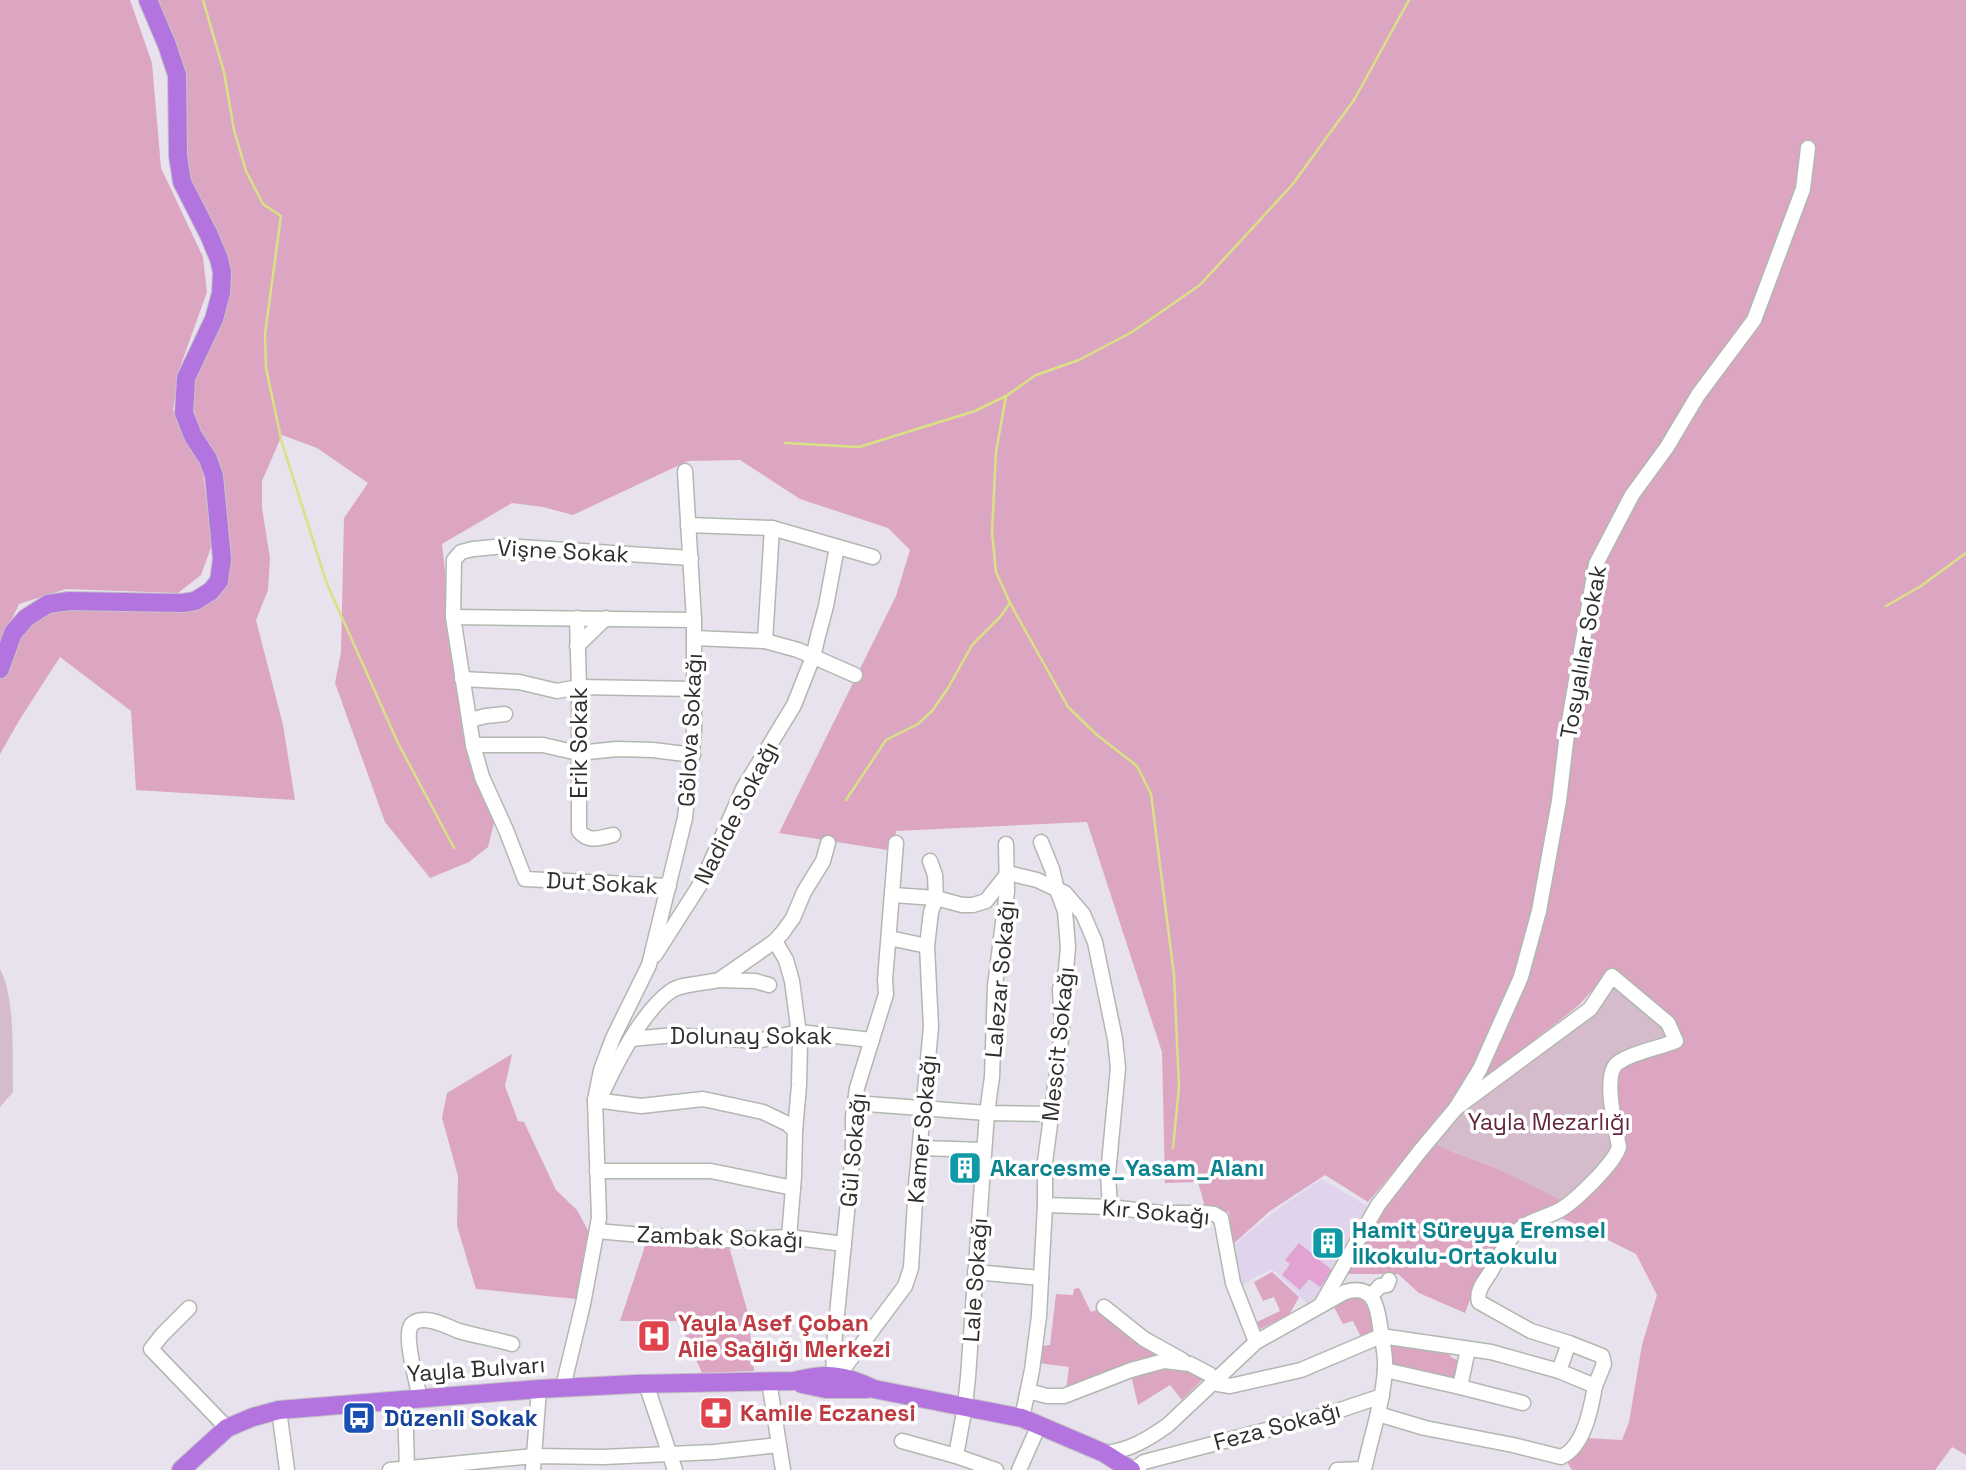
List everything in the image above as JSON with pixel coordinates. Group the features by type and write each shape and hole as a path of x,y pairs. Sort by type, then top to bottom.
{"main road":[{"path":"0,669 13,633 26,618 48,604 69,601 182,603 195,601 211,592 219,581 222,559 214,476 184,413 186,378 214,320 221,293 222,272 209,235 182,182 178,156 177,75 148,0"},
{"name":"Yayla Bulvarı","path":"181,1470 227,1428 279,1410 563,1387 794,1381 838,1376 874,1388 1030,1421 1104,1453 1132,1470"},
{"name":"Yayla Bulvarı","path":"794,1381 826,1389 874,1388"}],"street":[{"name":"Tosyalılar Sokak","path":"1456,1108 1480,1069 1521,977 1539,911 1596,564 1632,495 1667,447 1698,395 1754,320 1803,189 1808,148"},
{"name":"Gölova Sokağı","path":"597,1100 601,1070 613,1038 649,965 685,818 693,755 694,620 685,471"},
{"path":"688,525 772,528 873,557"},
{"path":"765,641 772,528"},
{"name":"Vişne Sokak","path":"453,617 454,561 461,552 473,549 505,546 691,558"},
{"name":"Nadide Sokağı","path":"649,965 703,880 743,789 794,705 813,657 837,547"},
{"path":"693,755 617,749 578,753 543,745 473,745 453,617 694,620"},
{"name":"Erik Sokak","path":"577,618 579,831 585,838 592,840 613,835"},
{"path":"577,646 606,618"},
{"path":"694,638 765,641 798,650 855,675"},
{"path":"462,679 519,682 557,691 579,687 694,689"},
{"path":"470,720 505,714"},
{"name":"Dut Sokak","path":"473,745 482,777 525,879 669,887"},
{"name":"Mescit Sokağı","path":"1019,1470 1030,1421 1028,1391 1036,1343 1041,1278 1045,1162 1062,1029 1060,989 1066,970 1068,947 1065,911 1041,842"},
{"path":"719,980 775,941 793,918 804,892 823,862 828,843"},
{"name":"Gül Sokağı","path":"838,1376 833,1355 853,1151 854,1103 886,995 897,843"},
{"name":"Lalezar Sokağı","path":"987,1113 992,1077 995,986 1007,891 1006,844"},
{"name":"Kamer Sokağı","path":"838,1376 905,1286 911,1268 931,1027 927,946 931,912 936,898 935,875 930,861"},
{"path":"893,895 936,898 973,905 986,901 1008,873 1037,880 1065,893 1083,914 1095,942 1115,1039 1118,1068 1108,1174 1110,1207"},
{"path":"889,938 927,946"},
{"path":"775,941 786,960 792,981 799,1032 799,1085 789,1237"},
{"path":"1321,1305 1378,1205 1456,1108 1590,1009 1612,976 1668,1023 1676,1041 1614,1065 1610,1087 1619,1147 1617,1154 1564,1208 1531,1221 1517,1231 1482,1285 1478,1298 1479,1302 1531,1331 1602,1356 1604,1364 1595,1386 1590,1415 1578,1441 1561,1457 1425,1428 1378,1414"},
{"path":"563,1387 599,1218 597,1100 621,1054 657,1004 671,991 680,986 719,980 755,981 769,985"},
{"name":"Dolunay Sokak","path":"631,1040 674,1035 757,1041 799,1032 872,1040"},
{"path":"597,1100 641,1105 703,1099 763,1112 788,1124 795,1131"},
{"path":"854,1103 987,1113 1052,1114"},
{"name":"Lale Sokağı","path":"957,1456 965,1406 987,1113"},
{"path":"920,1148 984,1150"},
{"path":"597,1171 711,1171 793,1188"},
{"name":"Kır Sokağı","path":"1045,1205 1219,1215 1234,1288 1256,1342"},
{"name":"Zambak Sokağı","path":"597,1231 686,1239 789,1237 844,1244"},
{"path":"975,1272 1041,1278"},
{"path":"1371,1296 1380,1286 1387,1285 1389,1280"},
{"path":"1104,1453 1120,1452 1168,1425 1256,1342 1345,1292 1363,1290 1371,1296 1378,1312 1385,1370 1382,1396 1364,1469 1337,1470"},
{"path":"1104,1307 1144,1339 1209,1374 1218,1384 1230,1386 1301,1370 1381,1336 1491,1352 1559,1371 1595,1386"},
{"path":"189,1308 151,1349 227,1428"},
{"path":"407,1469 412,1399 410,1326 429,1320 512,1344"},
{"path":"1559,1371 1569,1343"},
{"path":"1461,1387 1468,1349"},
{"path":"1028,1391 1047,1396 1064,1396 1131,1370 1164,1361 1190,1364"},
{"path":"1385,1370 1523,1403"},
{"path":"769,1381 783,1470"},
{"path":"646,1384 675,1470"},
{"path":"533,1463 539,1389"},
{"name":"Feza Sokağı","path":"1132,1470 1144,1462 1382,1396"},
{"path":"279,1410 287,1470"},
{"path":"902,1441 996,1470"},
{"path":"390,1470 714,1452 779,1445"}],"shaded area":[{"path":"0,0 130,0 152,63 161,168 203,257 207,292 179,370 173,410 201,461 213,542 201,575 178,593 66,589 19,604 0,645"},
{"path":"152,0 1966,0 1966,1455 1952,1447 1935,1470 1572,1470 1567,1462 1585,1438 1622,1440 1629,1422 1642,1345 1657,1295 1636,1254 1544,1211 1474,1289 1465,1313 1419,1293 1398,1274 1347,1274 1381,1211 1431,1141 1511,1175 1565,1202 1603,979 1578,1006 1437,1120 1368,1202 1325,1175 1270,1211 1232,1245 1229,1212 1205,1207 1198,1182 1165,1183 1162,1052 1087,822 896,831 894,851 779,833 896,596 910,550 888,528 800,499 740,460 688,461 573,515 512,503 442,544 463,736 496,815 488,847 469,862 430,878 385,822 335,683 341,652 344,518 368,483 317,448 282,435 262,481 262,508 270,558 268,590 256,620 283,725 295,800 136,790 131,711 60,657 0,754 0,674 40,607 186,609 228,561 191,392 223,295 182,162 177,60"},
{"path":"512,1054 505,1086 518,1121 524,1122 556,1190 577,1210 591,1236 577,1299 476,1289 457,1226 458,1176 442,1118 447,1093"},
{"path":"1322,1179 1370,1208 1326,1289 1309,1306 1271,1270 1241,1287 1232,1246 1282,1206"},
{"path":"647,1240 728,1243 748,1313 754,1371 702,1373 679,1321 620,1321"},
{"path":"1299,1243 1333,1271 1320,1287 1309,1279 1300,1290 1282,1275 1290,1264 1285,1260"},
{"path":"1272,1272 1299,1297 1289,1315 1260,1329 1257,1322 1280,1311 1274,1297 1263,1301 1254,1282"},
{"path":"1079,1288 1091,1312 1098,1309 1165,1353 1066,1390 1069,1367 1039,1363 1042,1346 1050,1345 1056,1294 1073,1295 1074,1289"},
{"path":"1355,1298 1367,1301 1374,1321 1372,1334 1362,1339 1353,1321 1343,1324 1334,1307 1341,1301"},
{"path":"1395,1343 1448,1352 1451,1357 1461,1362 1454,1382 1392,1365 1390,1345"},
{"path":"1180,1366 1202,1376 1202,1380 1182,1400 1170,1385 1138,1405 1131,1375 1155,1368"}],"green space":[{"path":"0,969 11,1012 13,1092 0,1107"},
{"name":"Yayla Mezarlığı","path":"1611,986 1663,1026 1671,1041 1612,1062 1614,1154 1565,1202 1502,1171 1431,1141 1446,1123"}],"waterway":[{"path":"203,0 224,72 234,130 246,171 263,204 281,216 265,334 266,368 282,443 327,584 398,743 454,848"},
{"path":"785,443 859,447 975,411 1006,396 1036,375 1079,360 1132,332 1200,285 1292,185 1354,100 1409,0"},
{"path":"1006,396 996,452 992,532 996,572 1010,603 1068,707 1097,735 1137,766 1151,794 1174,975 1179,1087 1173,1148"},
{"path":"1886,606 1921,586 1966,553"},
{"path":"846,800 886,740 918,724 932,711 972,645 1010,603"}],"place":[{"name":"Akarcesme_Yasam_Alanı","path":"965,1168"},
{"name":"Hamit Süreyya Eremsel İlkokulu-Ortaokulu","path":"1328,1243"},
{"name":"Yayla Asef Çoban Aile Sağlığı Merkezi","path":"654,1336"},
{"name":"Kamile Eczanesi","path":"716,1413"},
{"name":"Düzenli Sokak","path":"359,1418"}]}
